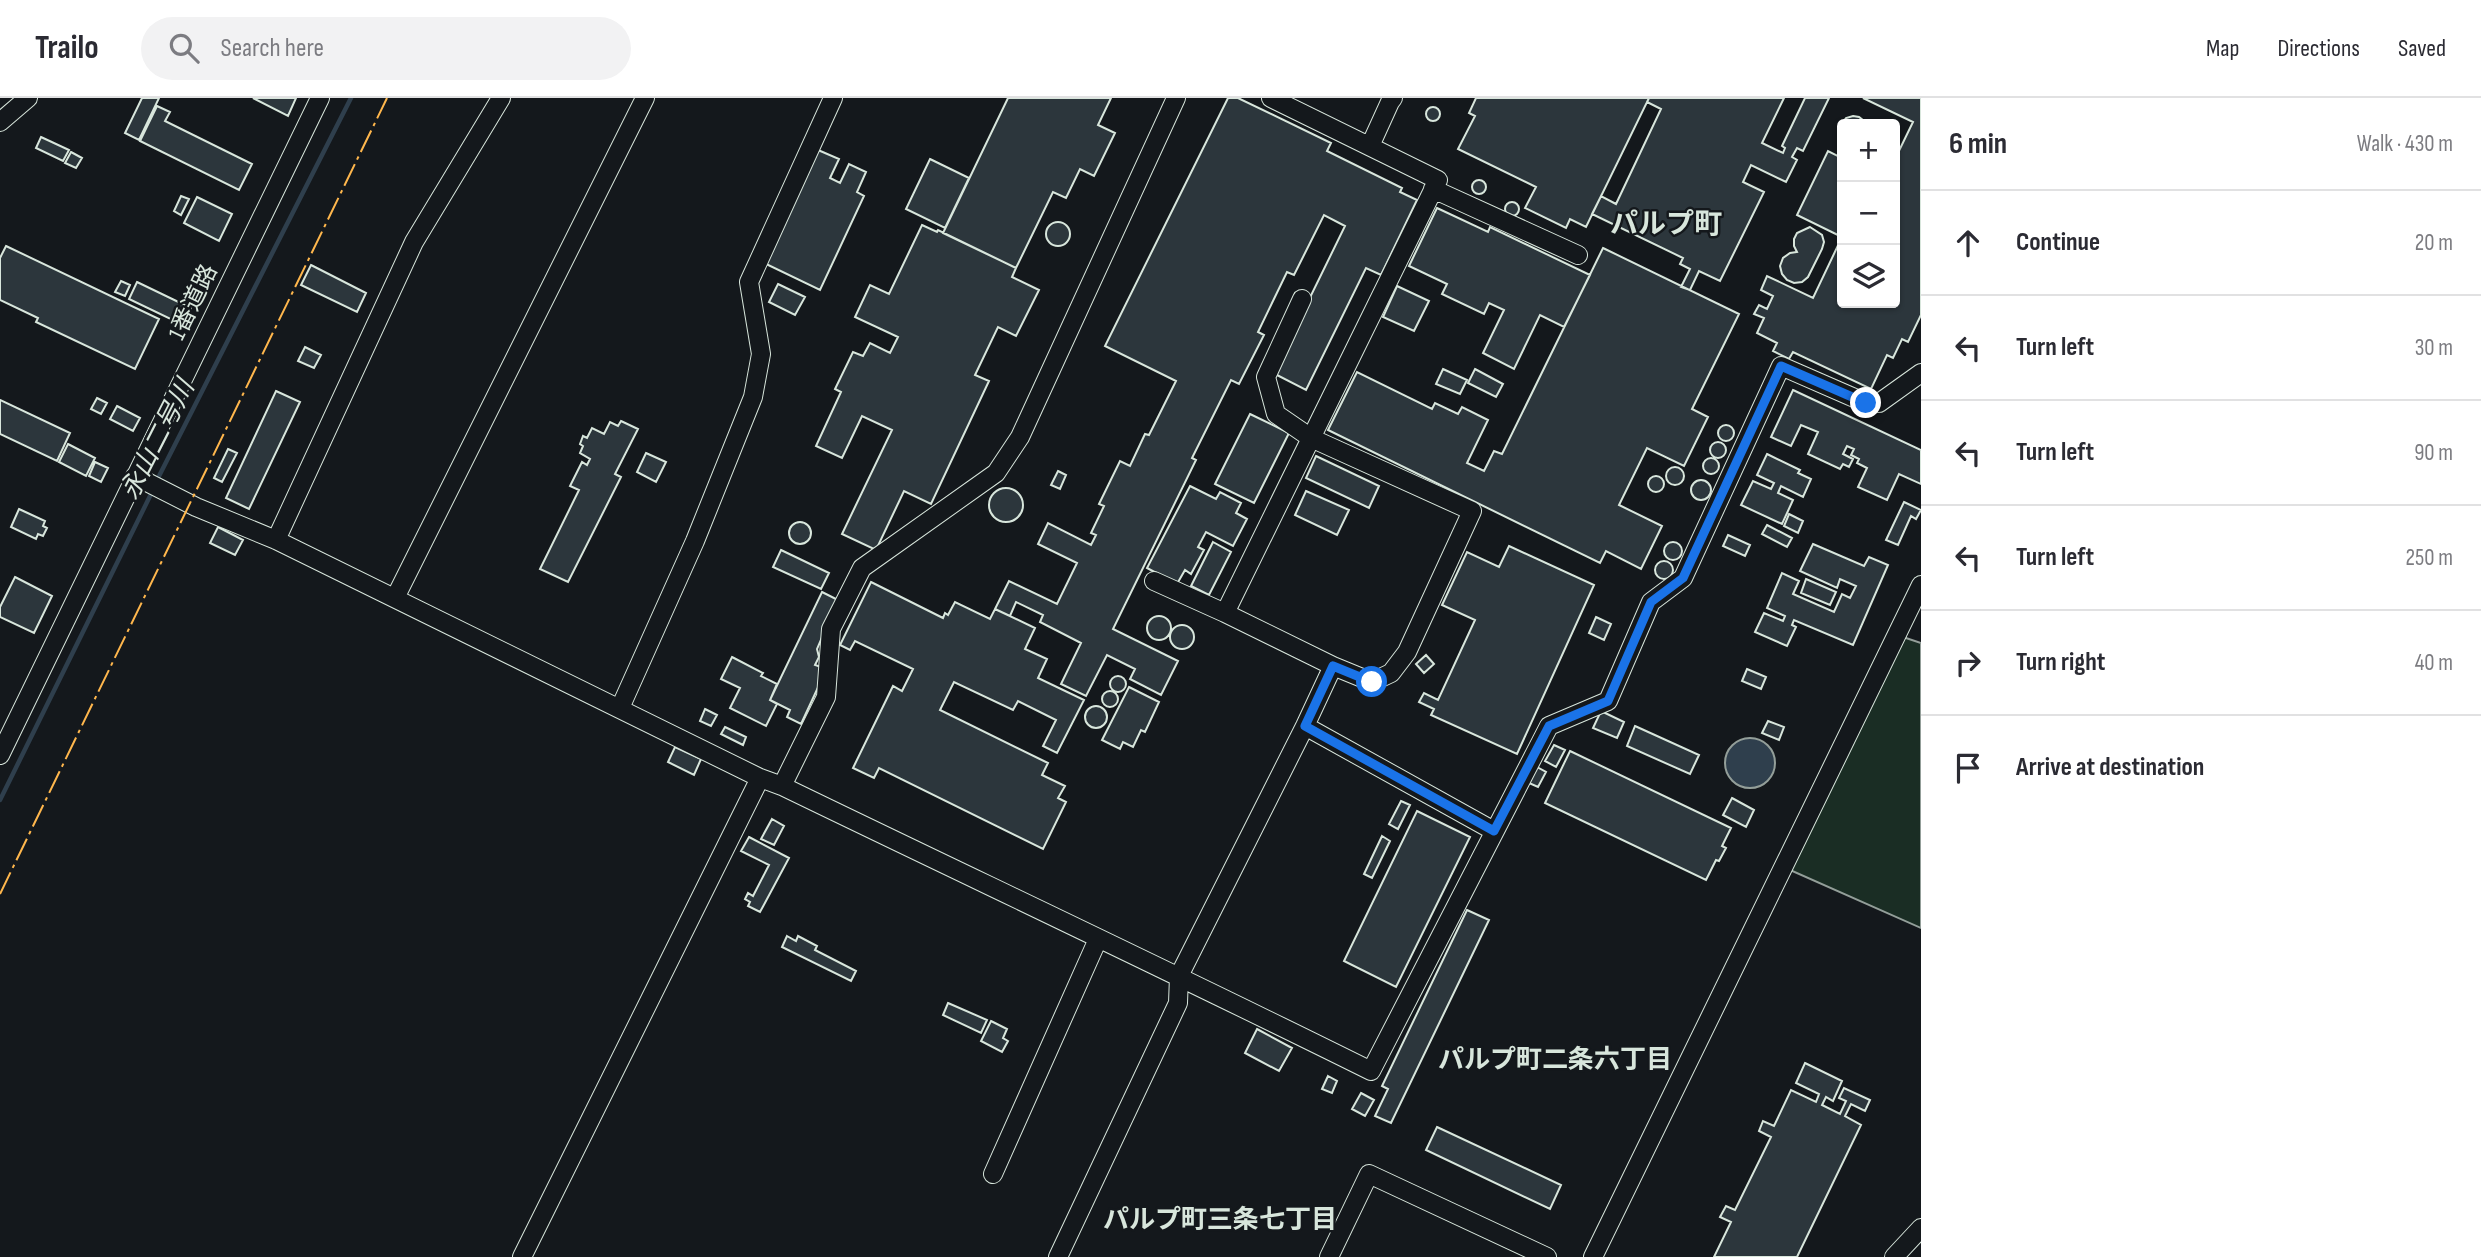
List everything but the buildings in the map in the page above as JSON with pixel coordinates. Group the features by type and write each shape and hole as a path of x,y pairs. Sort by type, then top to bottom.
{"street":[{"path":"0,122 28,98"},
{"name":"1番道路","path":"0,755 140,479 320,98"},
{"path":"276,540 414,242 501,98"},
{"path":"395,598 645,98"},
{"path":"620,708 695,541 753,397 761,355 749,282 833,98"},
{"path":"782,786 825,697 831,629 862,568 996,473 1020,437 1176,98"},
{"path":"1225,613 1438,180 1271,98"},
{"path":"1370,146 1393,98"},
{"path":"1433,189 1578,255"},
{"path":"1154,581 1372,682 1391,673 1407,652 1472,511 1311,438 1276,414 1266,377 1302,299"},
{"path":"140,479 276,540 760,778 782,786 1098,940 1179,976 1371,1071 1549,726 1608,701 1651,602 1683,578 1781,366 1866,403 1878,403 1921,373"},
{"path":"1593,1257 1921,586"},
{"path":"1058,1257 1178,1003 1179,976 1333,666"},
{"path":"1305,726 1494,831"},
{"path":"522,1257 760,778"},
{"path":"993,1174 1098,940"},
{"path":"1329,1257 1369,1174 1548,1257"},
{"path":"1894,1257 1921,1228"}],"green space":[{"path":"1903,637 1921,643 1921,928 1790,870"}],"water":[{"path":"1750,738 1768,745 1775,763 1768,781 1750,788 1732,781 1725,763 1732,745"}],"waterway":[{"name":"永山二号川","path":"156,482 351,98"},
{"name":"永山二号川","path":"0,800 153,490"}],"power":[{"path":"0,894 387,98"}],"district":[{"name":"パルプ町","path":"1666,224"},
{"name":"パルプ町二条六丁目","path":"1555,1060"},
{"name":"パルプ町三条七丁目","path":"1220,1220"}],"route":[{"path":"1372,682 1333,666 1305,726 1494,831 1549,726 1608,701 1651,602 1683,578 1781,366 1866,403"}]}
